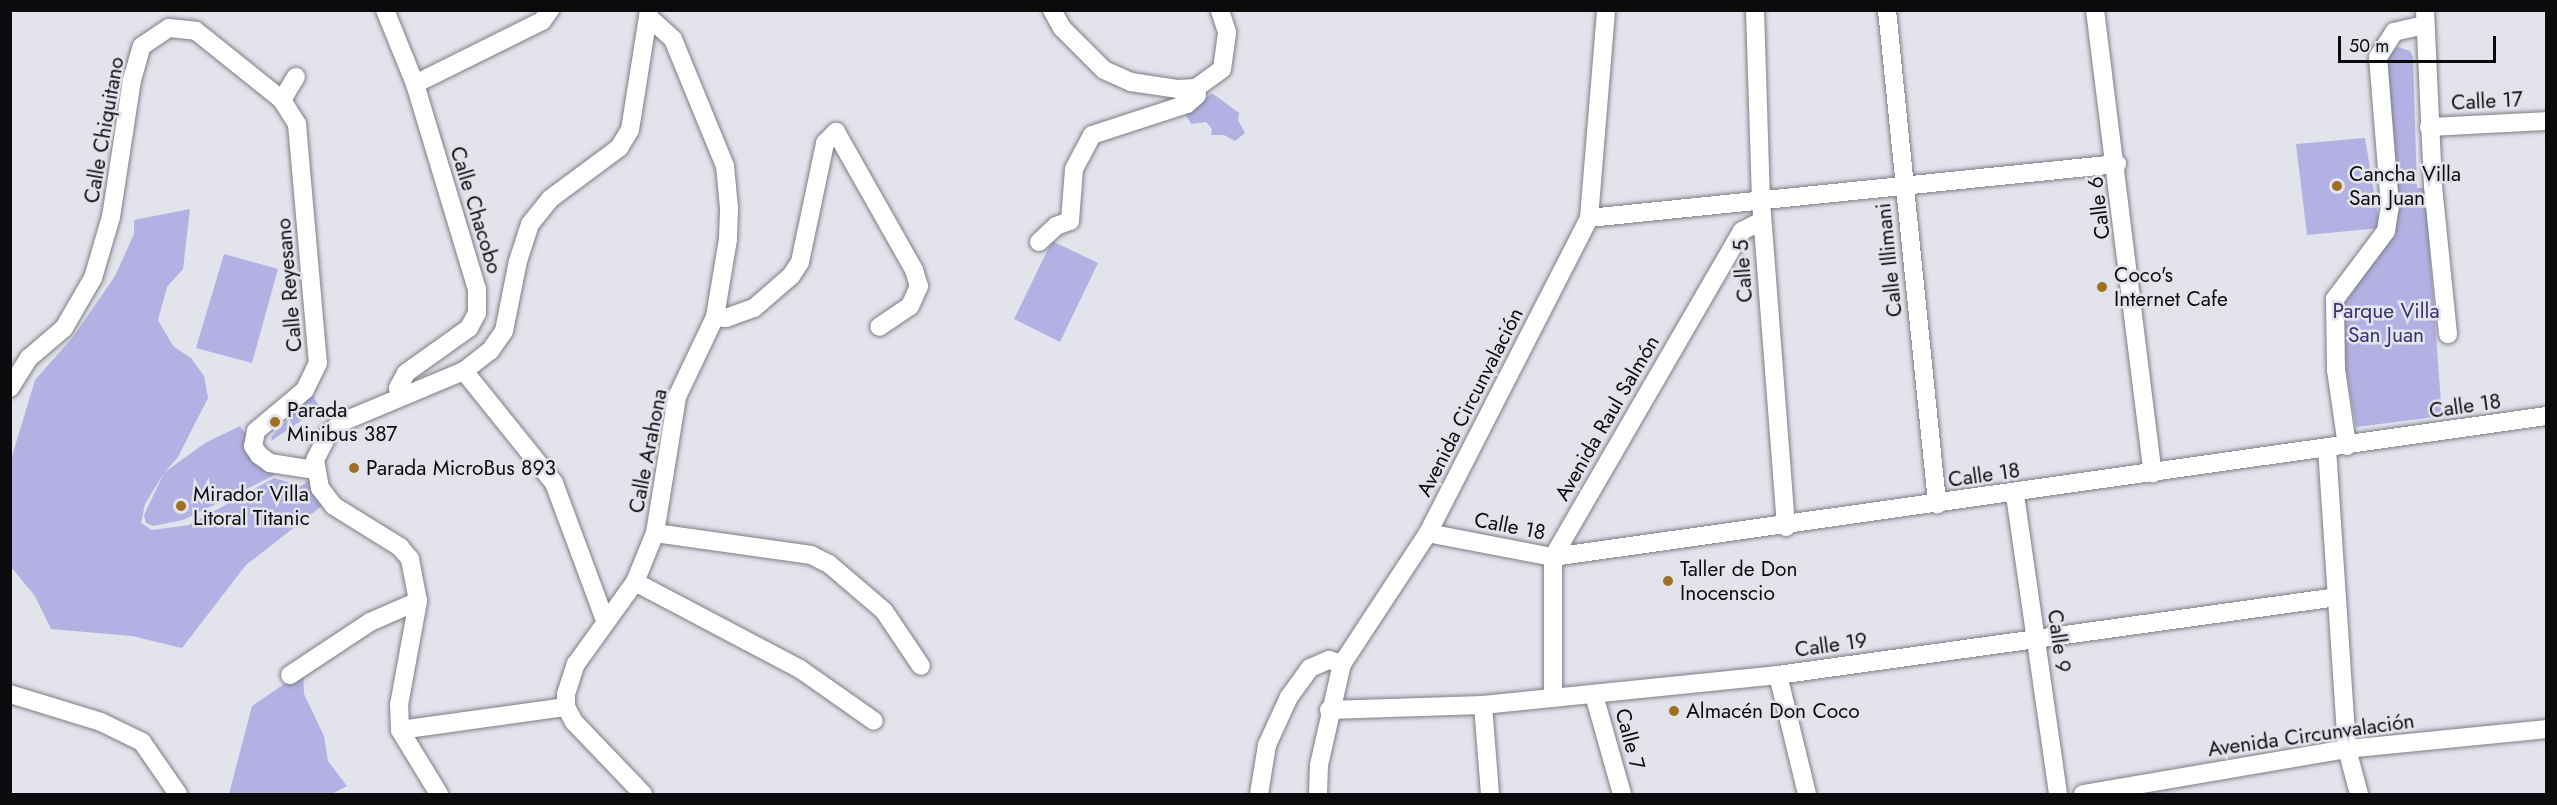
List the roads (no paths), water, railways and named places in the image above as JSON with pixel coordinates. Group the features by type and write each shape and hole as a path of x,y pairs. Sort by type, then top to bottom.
{"street":[{"name":"Calle Chacobo","path":"385,10 415,84 477,289 477,313 469,328 455,341 406,373 399,388 400,395"},
{"path":"415,84 542,21 550,10"},
{"path":"1052,10 1062,28 1104,70 1156,87 1197,88 1222,69 1227,32 1220,10"},
{"name":"Avenida Circunvalación","path":"1318,795 1319,765 1329,710 1342,664 1428,533 1589,219 1606,10"},
{"name":"Calle 5","path":"1755,10 1762,221 1785,527"},
{"name":"Calle Illimani","path":"1887,10 1903,186 1937,504"},
{"name":"Calle 6","path":"2095,10 2153,473"},
{"path":"439,795 400,730 399,705 418,601 410,559 400,547 334,506 320,488 315,460 329,433 342,422 400,395 464,371 490,351 504,331 518,261 530,224 550,199 619,148 630,130 649,14"},
{"name":"Calle Arahona","path":"566,707 568,681 576,664 605,620 635,582 655,533 677,398 715,317 728,239 725,166 673,39 649,14"},
{"path":"2347,446 2336,370 2336,299 2386,231 2390,206 2378,57 2394,32 2425,18 2429,126 2448,334"},
{"name":"Calle Chiquitano","path":"10,388 29,358 64,328 93,278 111,217 132,80 142,46 169,28 196,31 282,100"},
{"path":"282,100 296,76"},
{"path":"1039,242 1056,226 1070,221 1074,169 1092,135 1188,104 1197,95 1197,88"},
{"name":"Calle Reyesano","path":"282,100 297,124 318,363 305,390 256,431 254,446 259,455 270,463 315,470"},
{"name":"Calle 17","path":"2429,126 2547,121"},
{"path":"715,317 726,318 754,308 791,276 800,262 825,142 836,132 914,270 919,286 910,306 879,327"},
{"path":"1589,219 2116,164"},
{"name":"Avenida Raul Salmón","path":"1553,557 1742,231 1762,221"},
{"path":"464,371 554,483 605,620"},
{"name":"Calle 18","path":"1428,533 1553,557 2015,495 2547,417"},
{"path":"2326,448 2347,749 2359,795"},
{"name":"Calle 9","path":"2015,495 2058,795"},
{"path":"655,533 811,555 830,564 884,611 921,666"},
{"path":"1553,557 1553,698"},
{"path":"635,582 800,669 874,721"},
{"name":"Calle 19","path":"1329,710 1483,705 1778,675 2035,637 2337,597"},
{"path":"290,675 370,622 418,601"},
{"path":"1259,795 1267,745 1289,697 1310,668 1329,660 1342,664"},
{"path":"1778,675 1807,795"},
{"path":"10,694 102,722 142,742 178,795"},
{"name":"Calle 7","path":"1594,695 1622,795"},
{"path":"1483,705 1490,795"},
{"path":"400,730 566,707 574,722 643,795"},
{"name":"Avenida Circunvalación","path":"2083,795 2347,749 2547,729"}],"place":[{"name":"Cancha Villa San Juan","path":"2337,186"},
{"name":"Coco's Internet Cafe","path":"2102,287"},
{"name":"Parada Minibus 387","path":"275,422"},
{"name":"Parada MicroBus 893","path":"354,468"},
{"name":"Mirador Villa Litoral Titanic","path":"181,506"},
{"name":"Taller de Don Inocenscio","path":"1668,581"},
{"name":"Almacén Don Coco","path":"1674,711"}],"park label":[{"name":"Parque Villa San Juan","path":"2386,323"}]}
